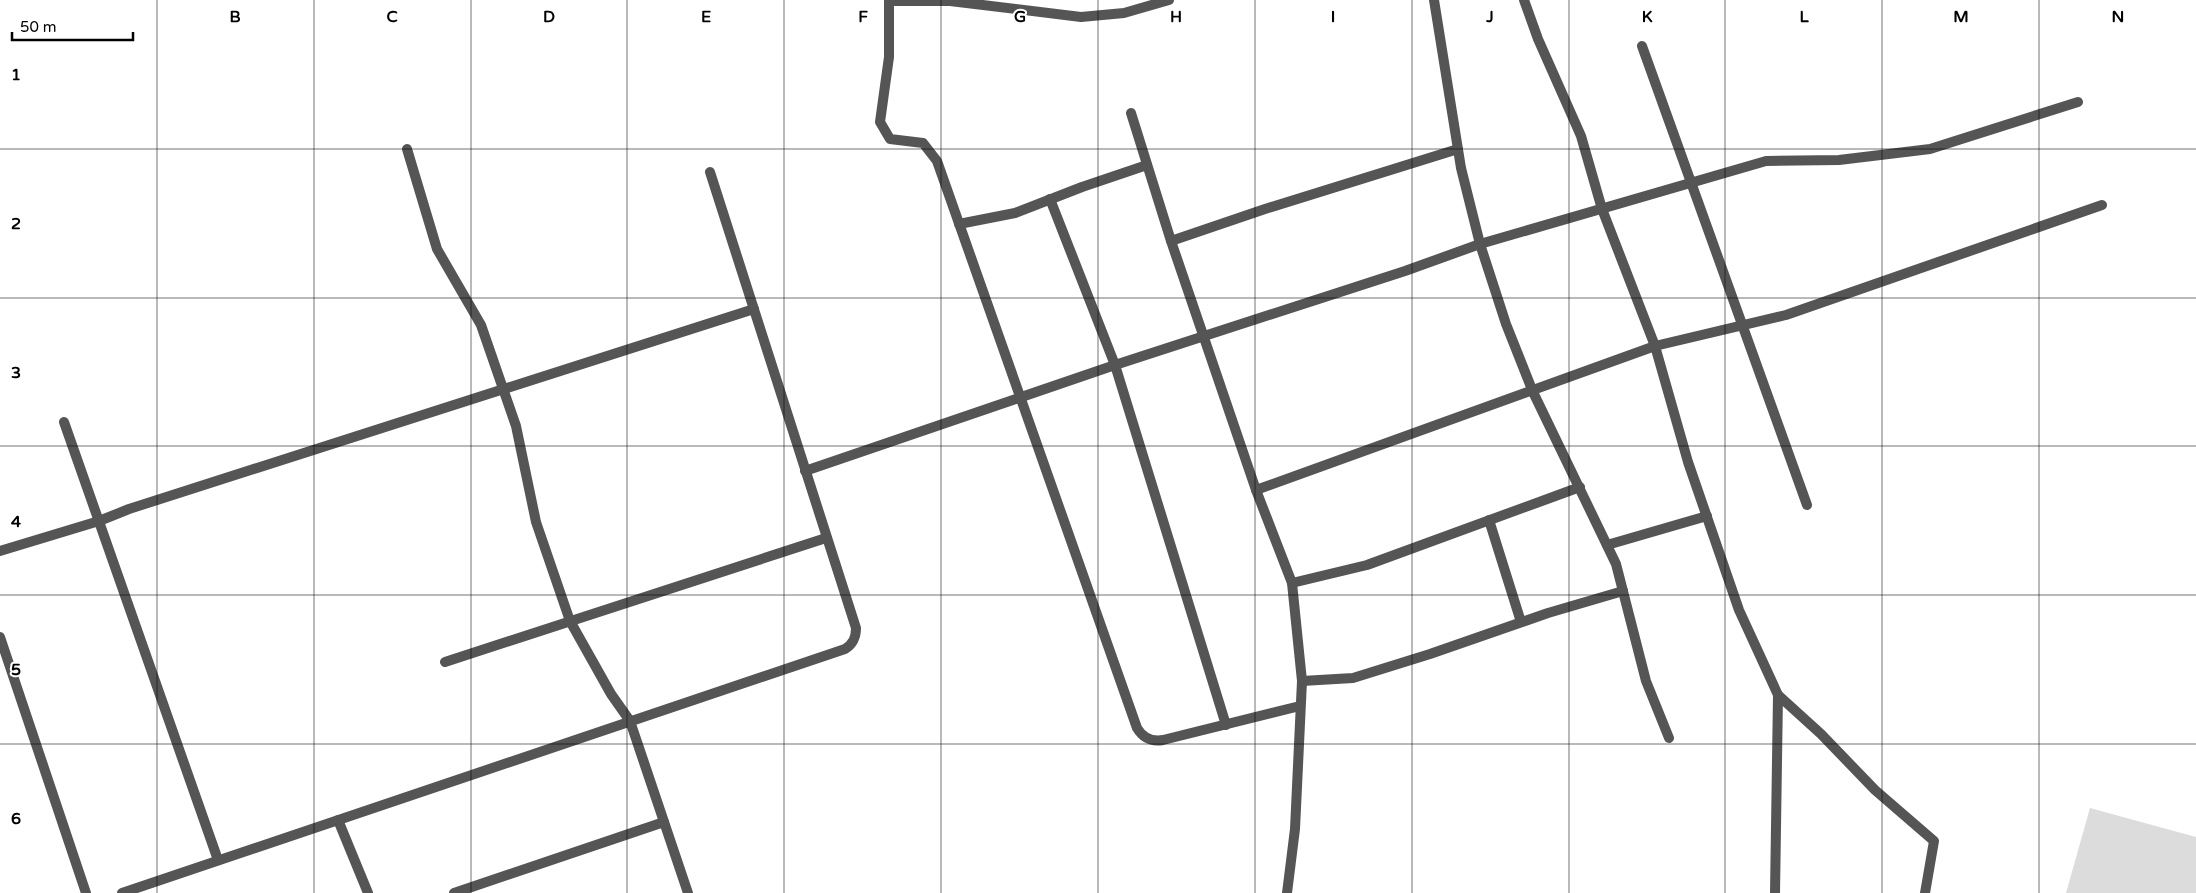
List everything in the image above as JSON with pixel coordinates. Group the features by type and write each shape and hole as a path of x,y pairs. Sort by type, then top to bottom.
{"street":[{"path":"1169,0 1124,13 1081,17 959,1 889,1 889,57 880,122 890,139 923,143 937,161 1140,733 1150,740 1156,741 1300,706"},
{"path":"1434,0 1458,149 1480,244 1506,324 1533,392 1616,564 1646,681 1669,738"},
{"path":"1524,0 1538,39 1581,136 1602,209 1656,346 1688,462 1739,610 1778,695 1821,734 1875,790 1934,841 1925,893"},
{"path":"1642,46 1690,184 1807,504"},
{"path":"805,471 1114,365 1405,271 1480,244 1766,161 1839,160 1930,149 2078,102"},
{"path":"1131,113 1171,241 1256,490 1292,584 1302,681 1296,829 1287,893"},
{"path":"407,149 437,249 481,325 516,426 536,522 570,621 611,694 630,721 688,893"},
{"path":"1171,241 1265,208 1458,149"},
{"path":"958,224 1015,212 1147,165"},
{"path":"122,893 850,646 856,635 856,628 710,172"},
{"path":"1050,199 1114,365 1226,724"},
{"path":"1256,490 1533,392 1656,346 1786,315 2102,205"},
{"path":"0,550 99,521 129,509 754,310"},
{"path":"64,422 218,860"},
{"path":"1292,584 1367,565 1580,487"},
{"path":"1607,545 1706,516"},
{"path":"1489,520 1521,622"},
{"path":"445,662 826,538"},
{"path":"1302,681 1353,678 1430,654 1521,622 1623,591"},
{"path":"0,637 86,893"},
{"path":"1775,893 1778,695"},
{"path":"338,820 368,893"},
{"path":"454,893 664,822"}],"shaded area":[{"path":"2090,808 2196,837 2196,893 2066,893"}]}
